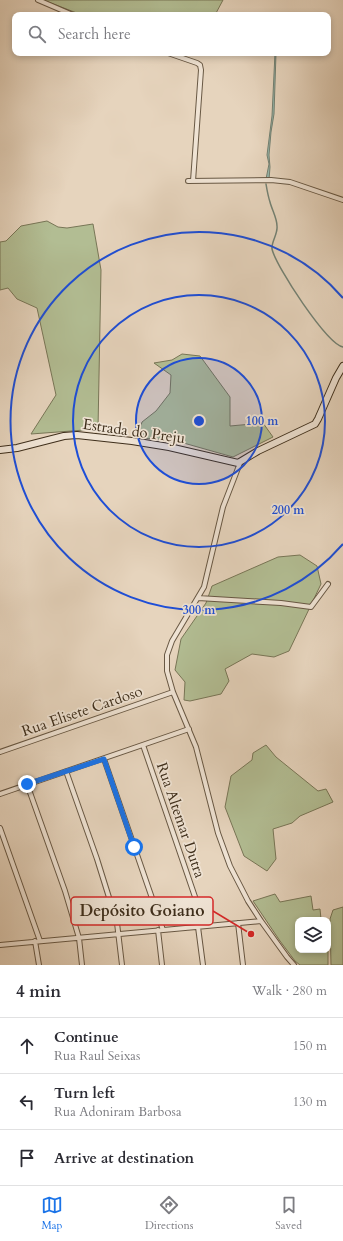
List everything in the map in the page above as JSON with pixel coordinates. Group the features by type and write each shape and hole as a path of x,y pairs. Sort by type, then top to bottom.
{"main road":[{"path":"240,463 258,451 315,424 343,366"},
{"name":"Estrada do Preju","path":"0,450 17,448 64,436 78,435 169,447 240,463"}],"street":[{"path":"38,0 66,12"},
{"path":"177,56 197,63 200,65 201,70 190,181 271,180 290,182 343,200"},
{"path":"240,463 223,507 204,587 176,633 169,648 167,655 167,671 173,692 196,747 224,850 236,878 261,921 294,965"},
{"path":"198,598 281,603 311,607 328,584"},
{"name":"Rua Elisete Cardoso","path":"0,752 173,692"},
{"path":"0,794 189,729"},
{"name":"Rua Altemar Dutra","path":"143,745 205,926"},
{"path":"104,759 163,930"},
{"path":"66,771 97,859 117,923 122,965"},
{"path":"27,784 59,872 79,938 82,965"},
{"path":"0,828 38,941 39,965"},
{"path":"0,945 261,921"},
{"path":"238,923 243,965"},
{"path":"198,927 203,965"},
{"path":"158,930 162,965"}],"green space":[{"path":"43,0 223,0 217,12 74,12"},
{"path":"47,221 58,227 67,228 93,224 101,270 98,429 31,434 56,395 37,308 17,299 8,288 0,290 0,242 6,241 21,226"},
{"path":"182,354 200,356 230,397 230,426 263,423 273,437 233,457 173,440 137,438 142,422 156,411 170,393 171,375 154,363 172,360"},
{"path":"300,555 317,566 321,584 289,651 274,657 252,654 225,669 229,681 221,694 190,701 184,700 185,682 175,670 181,639 206,603 212,586 278,557"},
{"path":"266,745 276,757 318,791 326,789 333,802 300,816 292,823 273,829 276,859 267,871 244,856 225,807 231,776 252,760 253,753"},
{"path":"275,894 280,902 311,896 313,910 320,909 321,917 295,917 295,953 328,953 328,965 300,965 295,961 253,901"},
{"path":"343,907 343,965 331,965 331,917 333,910"}],"water":[{"path":"276,56 274,114 269,155 270,167 269,180 266,179 269,164 267,155 272,116"}],"waterway":[{"path":"266,184 277,223 277,229 272,244 272,249 276,258 303,304 326,333 336,343 343,347"}],"place":[{"name":"Depósito Goiano","path":"251,934"}],"route":[{"path":"27,784 104,759 134,847"}]}
